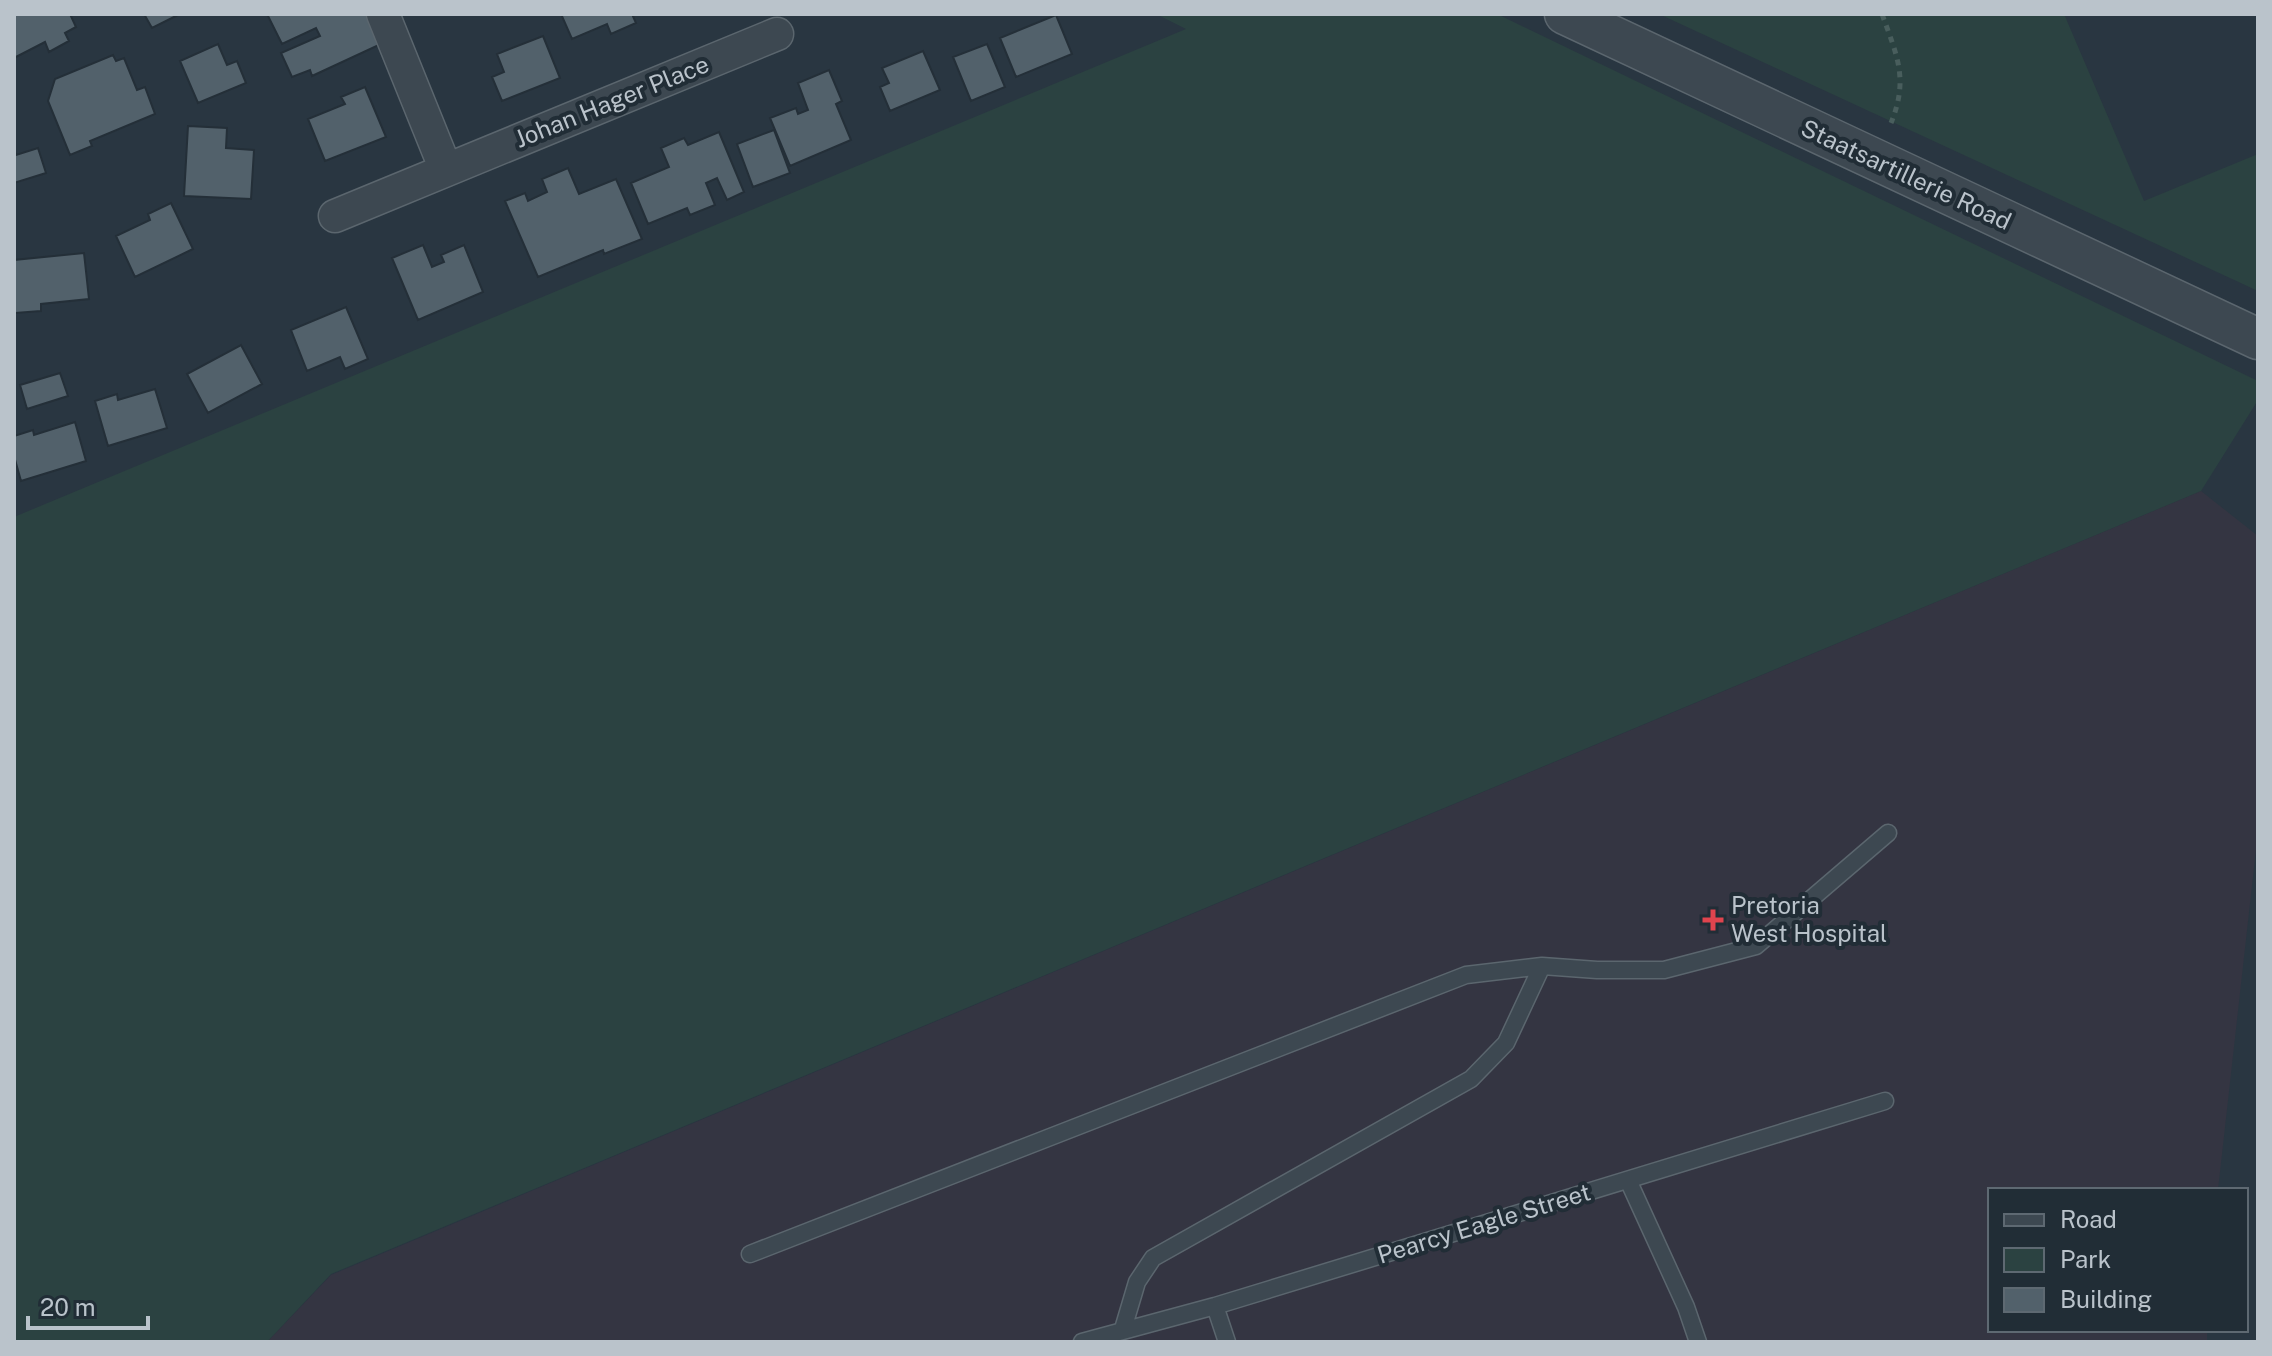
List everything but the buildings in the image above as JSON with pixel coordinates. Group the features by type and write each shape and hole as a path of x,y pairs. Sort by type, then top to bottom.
{"street":[{"path":"383,14 446,170"},
{"name":"Staatsartillerie Road","path":"1565,14 2254,339"},
{"name":"Johan Hager Place","path":"335,216 777,34"}],"lane":[{"path":"750,1254 1466,975 1542,966 1664,970 1756,946 1888,833"},
{"path":"1123,1329 1137,1282 1153,1258 1471,1079 1506,1043 1542,966"},
{"name":"Pearcy Eagle Street","path":"1082,1342 1215,1306 1885,1101"},
{"path":"1628,1180 1686,1307 1698,1342"},
{"path":"1215,1306 1227,1342"}],"path":[{"path":"1876,161 1902,88 1900,66 1882,14"}],"shaded area":[{"name":"Pretoria West Hospital","path":"2201,491 2258,536 2258,832 2218,1188 1988,1188 1988,1332 2207,1332 2207,1342 267,1342 331,1275"}],"green space":[{"path":"1156,14 1497,14 2258,381 2258,400 2201,491 331,1274 267,1342 14,1342 14,517 1186,29"},
{"path":"1659,14 2064,14 2144,201 2258,154 2258,291"}],"place":[{"name":"Pretoria West Hospital","path":"1713,920"}]}
